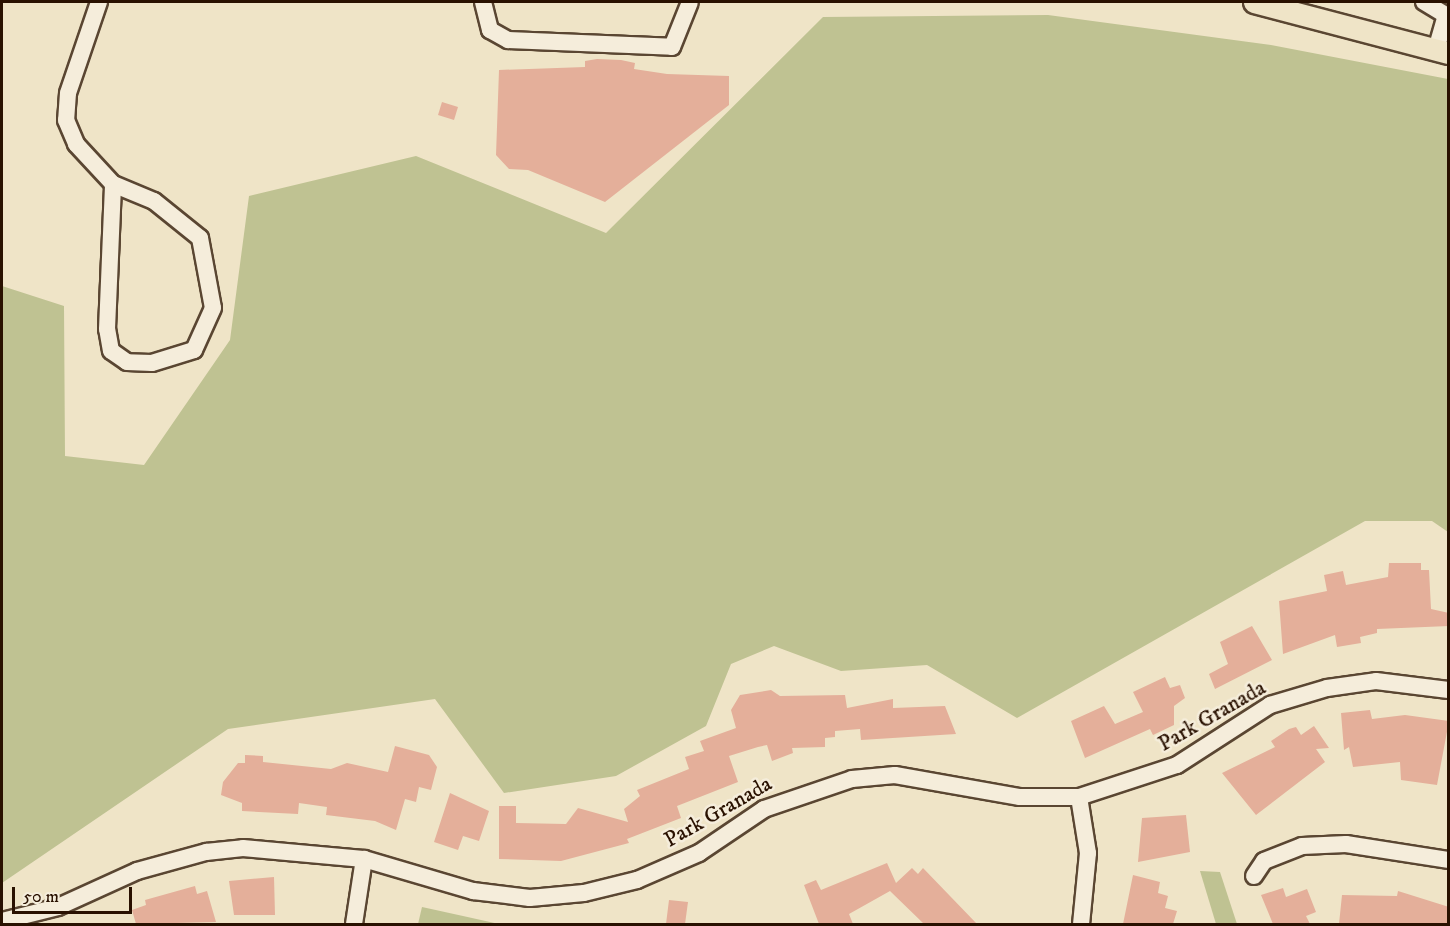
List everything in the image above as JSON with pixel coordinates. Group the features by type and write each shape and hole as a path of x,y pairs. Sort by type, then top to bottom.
{"main road":[{"path":"1254,2 1442,52"}],"street":[{"path":"99,2 68,93 66,120 76,144 112,184 154,201 200,238 213,308 194,350 152,363 127,362 111,351 107,329 112,184"},
{"path":"483,2 490,30 508,40 672,47 690,2"},
{"path":"1424,2 1445,12 1442,52"},
{"name":"Park Granada","path":"2,921 58,907 137,871 206,852 306,850 364,859 473,891 530,898 637,880 699,853 764,809 852,778 895,775 1020,797 1079,797 1177,765 1270,705 1326,688 1376,681 1449,690"},
{"path":"1079,797 1088,853 1080,924"},
{"path":"1254,876 1279,853 1346,844 1449,860"},
{"path":"354,924 364,859"}],"green space":[{"path":"1048,15 1271,45 1448,79 1448,532 1432,521 1365,521 1017,718 927,665 841,671 774,646 731,664 706,726 616,776 504,793 435,699 228,729 2,883 2,286 64,306 65,456 144,465 230,340 249,196 416,156 606,233 823,17"},
{"path":"1200,871 1220,872 1237,924 1216,924"},
{"path":"422,907 463,916 499,924 418,924"}],"building":[{"path":"597,59 635,63 634,69 667,74 729,76 729,105 605,202 528,170 509,169 496,155 499,70 585,67 585,61"},
{"path":"442,102 458,107 454,120 438,115"},
{"path":"1389,563 1421,563 1421,570 1429,570 1431,609 1449,613 1449,626 1377,629 1377,633 1360,637 1361,643 1337,647 1335,635 1283,654 1279,601 1327,591 1324,575 1343,571 1346,585 1388,577"},
{"path":"1252,626 1272,660 1215,689 1209,674 1228,664 1220,642"},
{"path":"1165,677 1170,688 1180,685 1185,698 1174,706 1174,725 1153,735 1150,729 1085,758 1071,721 1104,706 1115,724 1143,712 1133,692"},
{"path":"771,690 780,696 845,695 847,708 893,699 893,708 945,706 956,734 861,740 860,729 835,731 835,737 825,738 825,747 792,748 793,753 772,761 767,745 758,747 729,756 738,782 677,806 681,818 627,839 629,843 561,861 499,859 499,806 516,806 516,823 566,824 578,808 628,822 624,809 640,796 637,790 689,769 685,757 704,751 700,741 736,728 731,710 740,695"},
{"path":"1370,710 1372,719 1405,715 1449,721 1437,785 1401,780 1400,762 1353,767 1349,747 1344,750 1341,713"},
{"path":"1314,726 1329,748 1316,749 1325,762 1256,815 1222,773 1275,747 1271,741 1289,729 1296,727 1301,735"},
{"path":"395,746 429,755 437,767 431,790 419,787 416,802 405,799 396,830 375,821 326,815 327,807 299,803 298,814 242,811 242,803 221,795 223,782 238,763 245,763 245,755 263,756 263,762 331,769 347,763 388,772"},
{"path":"450,793 489,811 479,841 463,836 458,850 434,842"},
{"path":"1186,815 1190,852 1138,862 1142,818"},
{"path":"887,863 896,883 912,868 918,874 923,868 977,924 924,924 890,891 849,914 853,924 819,924 804,885 816,880 821,890"},
{"path":"1133,875 1160,882 1158,893 1168,896 1165,908 1177,911 1173,924 1123,924"},
{"path":"274,877 275,915 234,915 229,881"},
{"path":"195,886 197,894 207,891 216,922 136,924 132,910 146,905 145,900"},
{"path":"1283,888 1286,897 1307,889 1316,912 1306,916 1310,924 1273,924 1261,895"},
{"path":"1398,891 1449,907 1449,924 1339,924 1342,895 1397,896"},
{"path":"669,900 688,902 685,924 666,924"}]}
